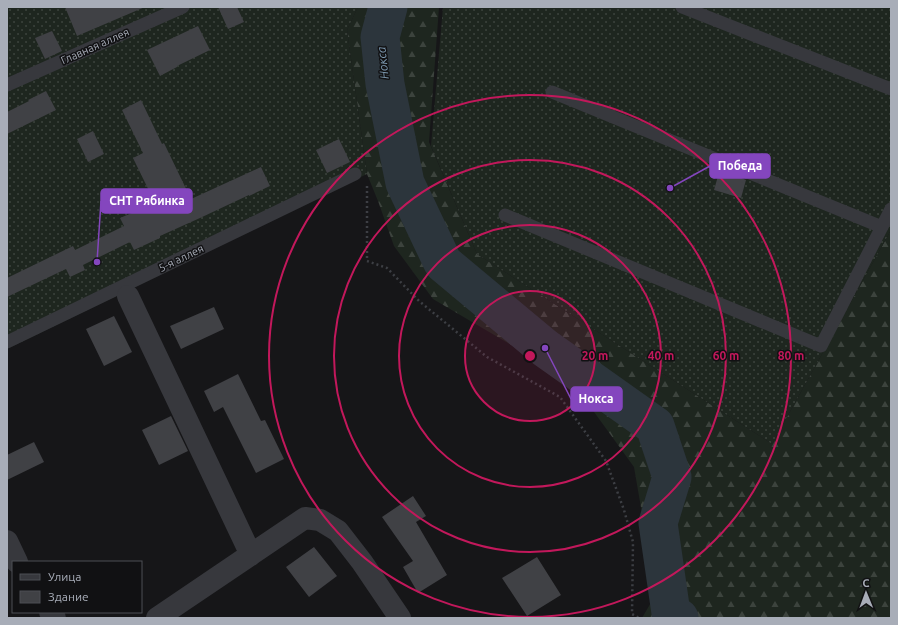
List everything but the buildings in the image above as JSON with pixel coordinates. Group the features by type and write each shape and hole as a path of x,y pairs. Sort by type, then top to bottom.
{"street":[{"path":"128,296 251,555"},
{"path":"157,618 305,518 320,520 338,531 362,562 400,618"},
{"path":"7,541 17,561"}],"lane":[{"name":"Главная аллея","path":"7,85 182,7"},
{"path":"682,7 891,89"},
{"path":"552,92 882,227"},
{"name":"5-я аллея","path":"7,342 355,174"},
{"path":"505,215 821,346 891,209"}],"path":[{"path":"367,183 368,262 387,268 419,301 487,357 560,397 606,461 634,542 632,614 640,618"}],"green space":[{"path":"7,7 358,7 347,30 367,174 7,349"},
{"path":"358,7 439,7 429,142 477,254 772,444 891,230 891,618 642,618 656,594 634,467 589,405 535,359 433,299 394,246 367,174 347,30"},
{"path":"443,7 891,7 891,230 772,444 477,254 431,146"}],"waterway":[{"name":"Нокса","path":"388,7 380,37 385,84 405,183 443,263 545,348 655,426 672,477 658,523 671,613 679,618"}],"place":[{"name":"Победа","path":"670,188"},
{"name":"СНТ Рябинка","path":"97,262"},
{"name":"Нокса","path":"545,348"}]}
